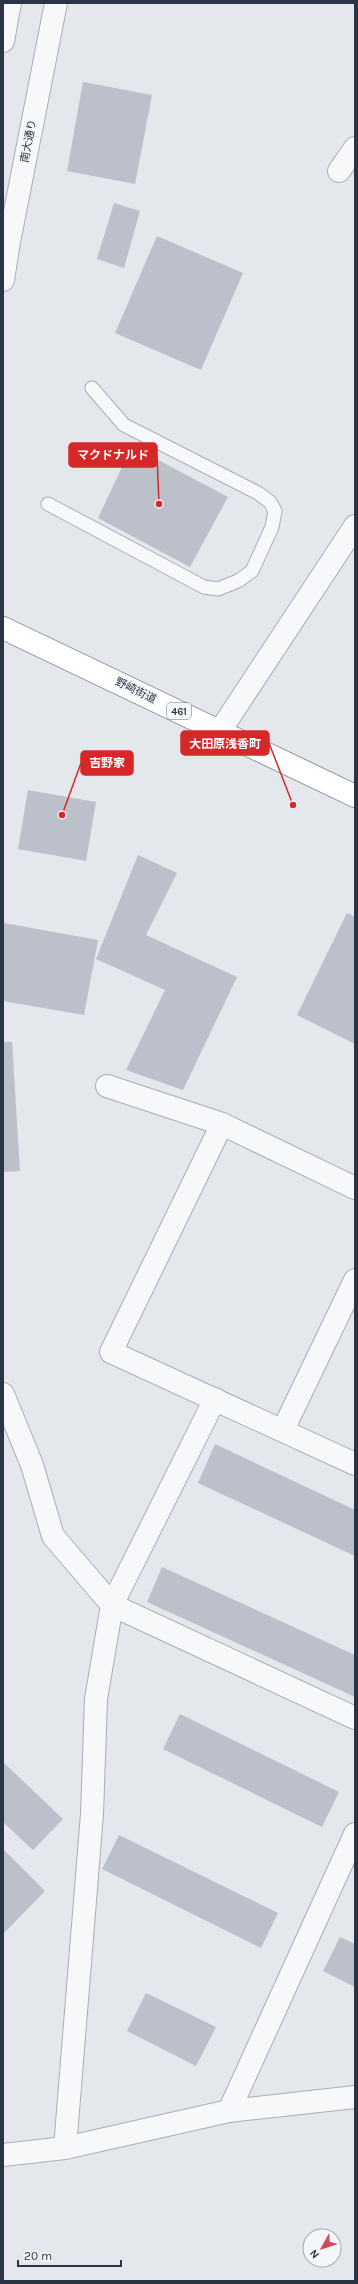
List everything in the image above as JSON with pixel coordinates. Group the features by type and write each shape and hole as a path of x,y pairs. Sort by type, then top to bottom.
{"highway":[{"name":"野崎街道","path":"3,628 355,796"}],"street":[{"path":"3,41 10,3"},
{"name":"南大通り","path":"3,280 8,242 56,3"},
{"path":"339,171 355,148"},
{"path":"220,731 355,526"},
{"path":"107,1086 222,1124 355,1188"},
{"path":"222,1124 111,1352 355,1464"},
{"path":"283,1430 355,1280"},
{"path":"3,1394 32,1464 53,1536 112,1605 355,1718"},
{"path":"65,2148 92,1814 96,1699 112,1605 215,1399"},
{"path":"229,2111 355,1834"},
{"path":"3,2155 65,2148 229,2111 355,2097"}],"lane":[{"path":"48,504 204,587 218,589 238,581 252,571 272,527 275,511 270,502 258,493 124,425 92,388"}],"building":[{"path":"83,82 152,95 135,184 67,171"},
{"path":"114,203 140,211 124,268 97,259"},
{"path":"157,236 243,273 201,370 115,333"},
{"path":"132,446 228,497 190,567 98,518"},
{"path":"28,790 96,802 86,861 18,849"},
{"path":"138,855 177,873 146,935 237,977 183,1090 126,1070 165,990 96,959"},
{"path":"347,913 355,917 355,1044 297,1015"},
{"path":"4,923 98,940 84,1015 3,1001"},
{"path":"3,1042 12,1042 20,1171 3,1172"},
{"path":"215,1444 355,1510 355,1556 198,1483"},
{"path":"162,1567 355,1655 355,1697 147,1602"},
{"path":"180,1714 339,1792 322,1827 163,1749"},
{"path":"3,1762 63,1819 33,1850 3,1822"},
{"path":"119,1835 278,1913 261,1948 102,1869"},
{"path":"3,1849 45,1891 3,1934"},
{"path":"340,1937 355,1944 355,1987 323,1971"},
{"path":"146,1993 216,2027 196,2066 127,2031"}],"place":[{"name":"マクドナルド","path":"159,504"},
{"name":"大田原浅香町","path":"293,805"},
{"name":"吉野家","path":"62,815"}]}
